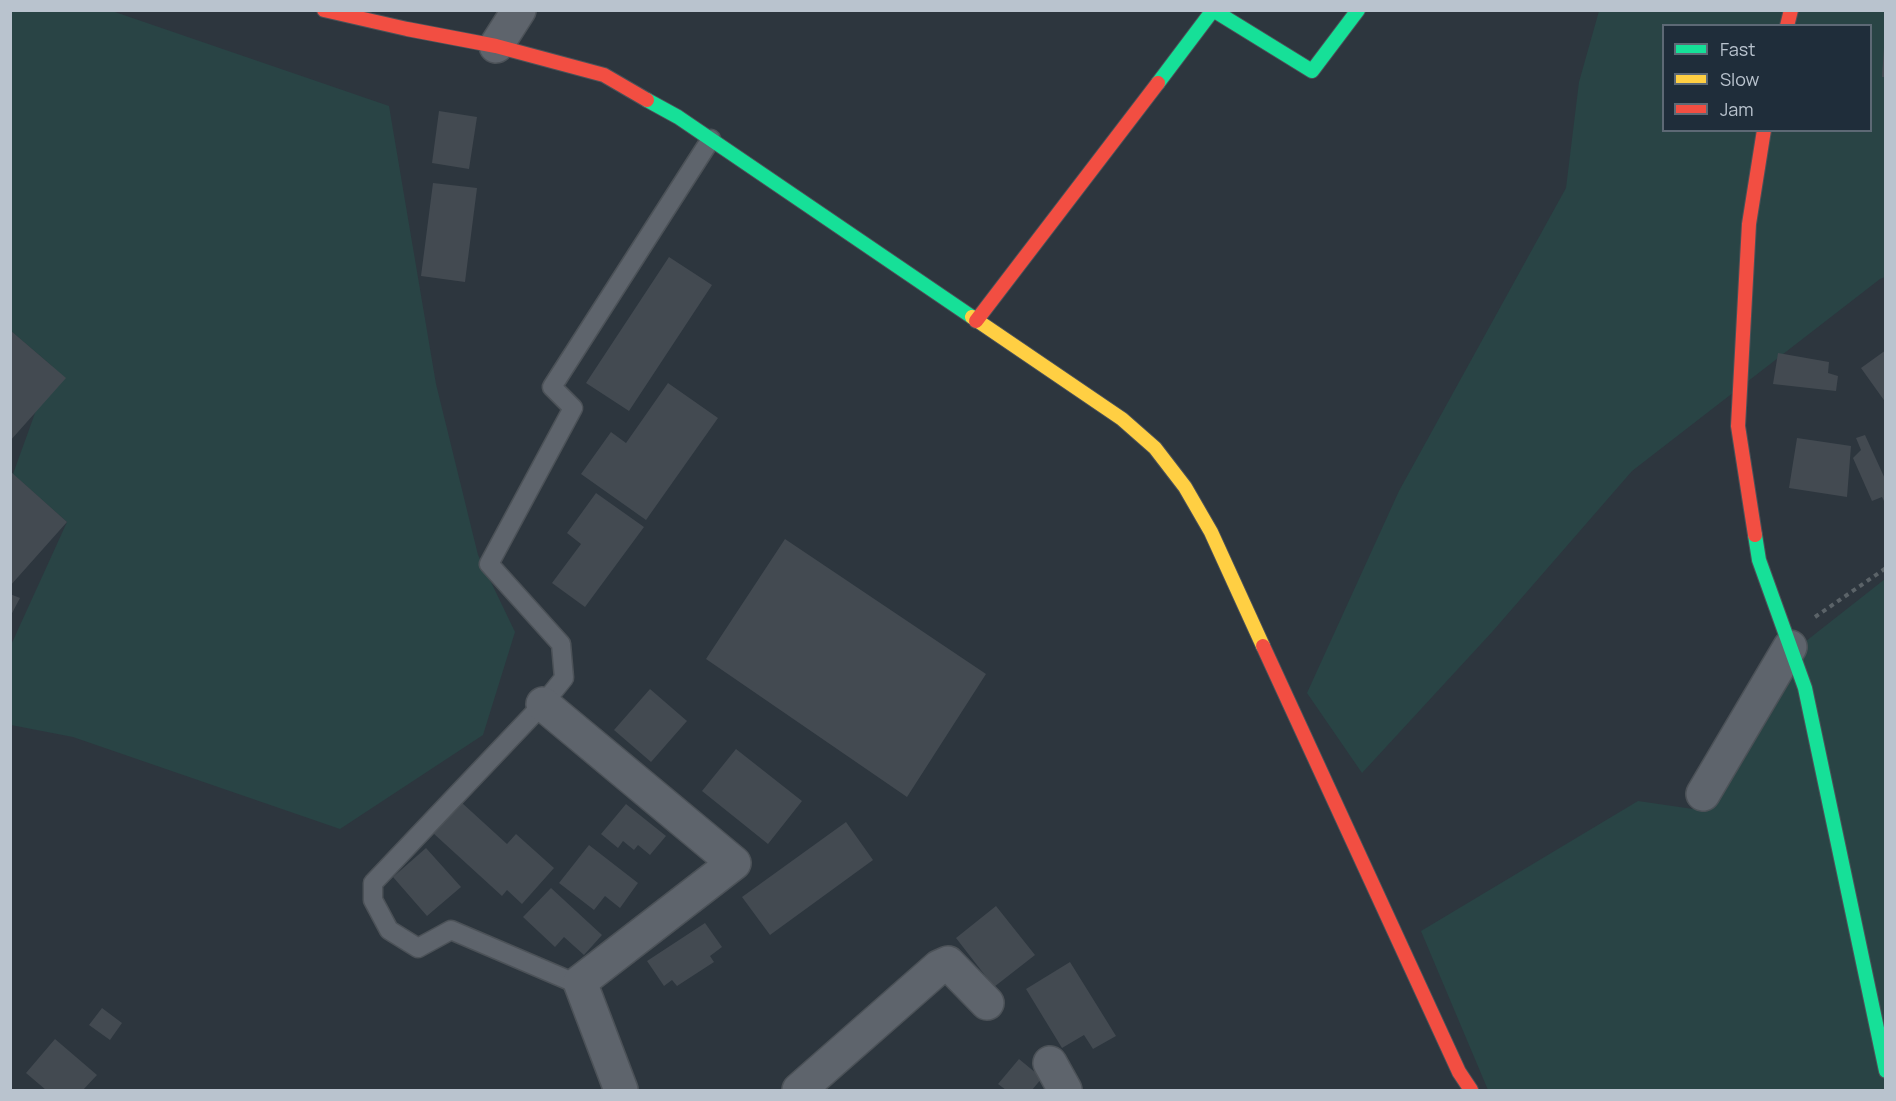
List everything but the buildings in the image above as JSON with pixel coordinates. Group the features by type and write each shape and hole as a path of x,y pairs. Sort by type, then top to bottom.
{"street":[{"path":"324,10 496,46 604,75 651,100 711,139 1122,419 1155,448 1185,487 1211,532 1459,1072 1471,1090"},
{"path":"496,46 519,10"},
{"path":"976,321 1213,10 1312,71 1358,10"},
{"path":"1764,132 1749,224 1738,426 1759,560 1805,688 1886,1071"},
{"path":"1703,794 1789,641"},
{"path":"543,704 734,863 580,982 621,1090"},
{"path":"799,1090 939,967 948,963 987,1003"}],"lane":[{"path":"582,986 452,930 418,948 389,930 373,900 373,883 543,704 564,678 561,644 489,564 573,408 552,387 711,139"}],"path":[{"path":"1789,641 1886,568"}],"green space":[{"path":"11,11 112,11 389,106 436,384 478,555 515,632 483,735 340,829 73,737 11,725 11,645 67,522 13,474 52,366 11,331"},
{"path":"1599,11 1885,11 1885,277 1632,471 1492,632 1362,773 1307,693 1399,491 1566,188 1579,82"},
{"path":"1885,579 1885,1090 1488,1090 1421,931 1638,801 1700,810 1801,645"}],"traffic: fast":[{"path":"1158,83 1213,10 1312,71 1358,10"},
{"path":"647,100 678,117 972,317"},
{"path":"1755,535 1759,560 1805,688 1886,1071"}],"traffic: slow":[{"path":"972,317 1122,419 1155,448 1185,487 1211,532 1263,646"}],"traffic: jam":[{"path":"324,10 496,46 604,75 647,100"},
{"path":"1788,24 1791,10"},
{"path":"976,321 1158,83"},
{"path":"1755,535 1738,426 1749,224 1764,132"},
{"path":"1263,646 1459,1072 1471,1090"}]}
